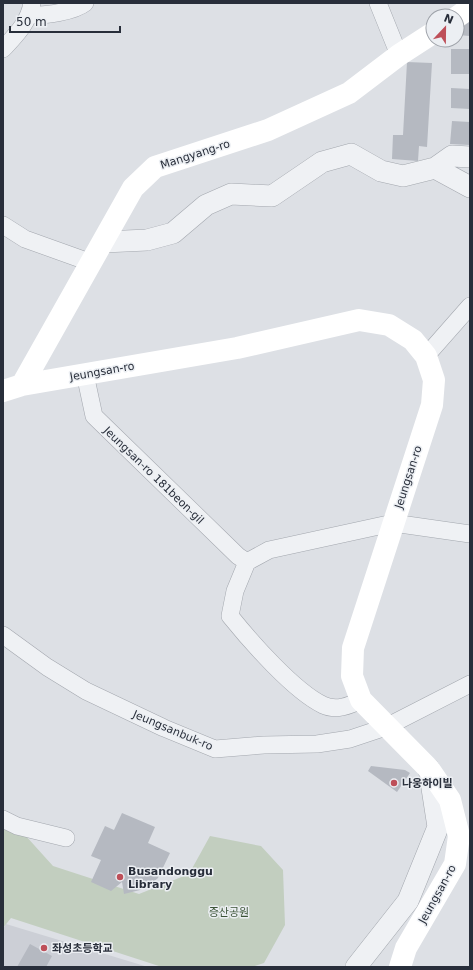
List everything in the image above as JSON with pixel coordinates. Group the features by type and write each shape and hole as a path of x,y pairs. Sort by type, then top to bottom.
{"main road":[{"name":"Mangyang-ro","path":"12,388 92,263 133,188 156,167 275,127 349,93 399,55 425,38"},
{"name":"Jeungsan-ro","path":"12,388 237,348 359,320 389,325 413,340 426,356 434,380 432,405 353,648 352,676 361,700 429,769 450,800 459,836 455,864 406,948 400,967"}],"street":[{"path":"3,49 18,33 31,9 38,16 79,8 85,3"},
{"path":"378,3 399,55"},
{"path":"104,242 147,240 174,233 206,205 231,194 272,196 322,162 351,154 381,171 403,176 435,168 452,156 470,157"},
{"path":"435,168 470,187"},
{"path":"3,225 24,239 92,263"},
{"path":"426,356 470,306"},
{"name":"Jeungsan-ro 181beon-gil","path":"85,374 94,416 238,556 247,562"},
{"path":"3,402 12,388"},
{"path":"361,700 346,708 324,706 298,687 251,642 230,616 235,590 247,562 269,550 394,523 470,534"},
{"name":"Jeungsanbuk-ro","path":"3,635 47,667 86,691 164,728 215,749 264,745 317,744 350,739 386,727 470,684"},
{"path":"356,967 408,901 438,827 429,769"},
{"path":"3,819 17,826 66,838"}],"shaded area":[{"name":"좌성초등학교","path":"6,924 148,967 3,967 3,929"}],"green space":[{"name":"증산공원","path":"3,829 25,835 53,866 139,894 189,874 210,836 261,846 283,870 285,925 264,963 252,967 162,967 11,918 3,928"}],"building":[{"path":"470,18 470,36 465,36 465,21"},
{"path":"451,49 470,49 470,74 451,74"},
{"path":"407,62 432,63 427,147 419,146 418,161 392,159 393,135 403,135"},
{"path":"451,88 470,89 470,109 451,108"},
{"path":"452,121 470,122 470,145 450,144"},
{"name":"나웅하이빌","path":"371,766 405,770 410,773 397,792 368,771"},
{"path":"122,813 155,827 148,843 170,853 158,878 140,890 124,894 122,882 111,891 91,882 101,860 91,856 105,826 114,830"},
{"path":"30,944 52,956 46,967 17,967"}],"place":[{"name":"나웅하이빌","path":"394,783"},
{"name":"Busandonggu Library","path":"120,877"},
{"name":"좌성초등학교","path":"44,948"}]}
